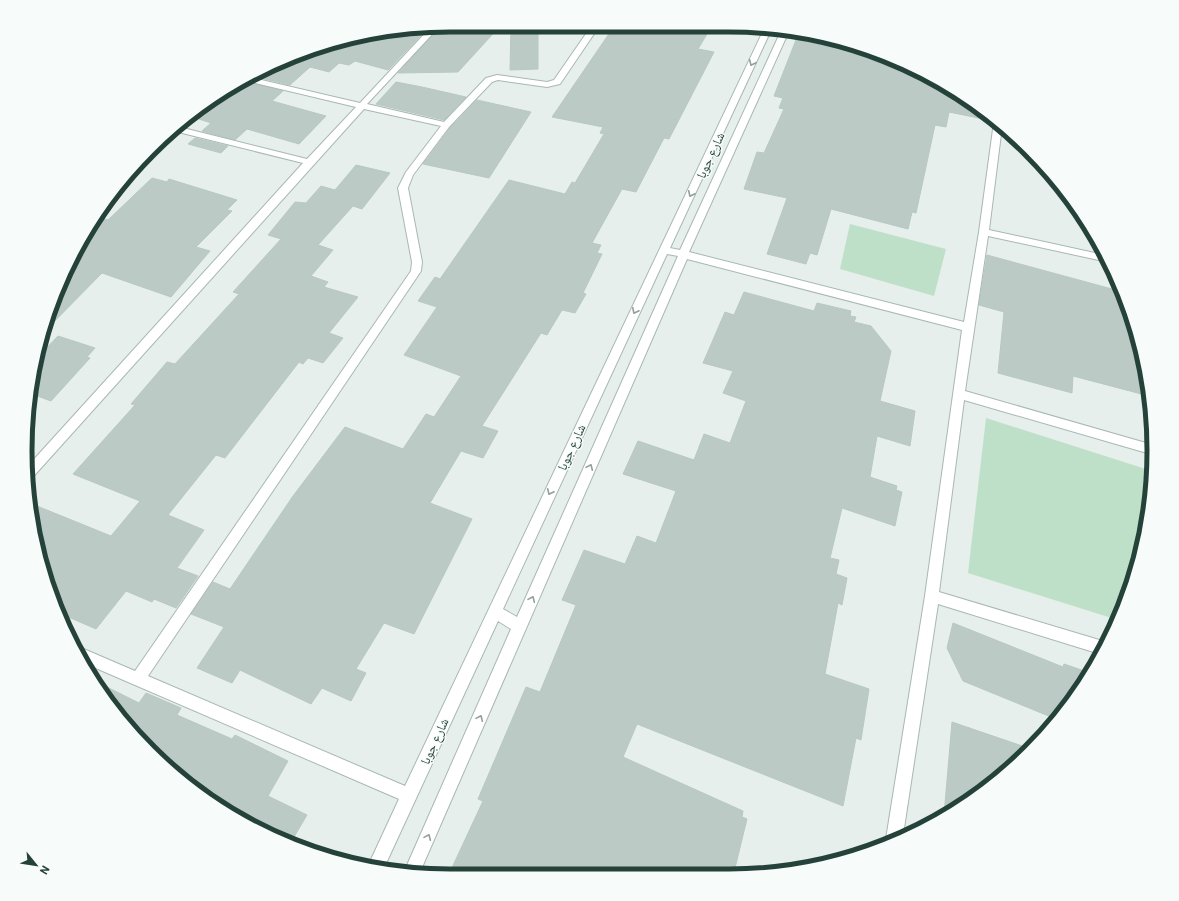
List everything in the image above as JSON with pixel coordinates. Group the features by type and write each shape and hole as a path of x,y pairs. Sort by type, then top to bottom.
{"street":[{"path":"138,678 416,271 416,262 403,188 409,174 446,125 492,78 547,85 557,82 591,32"},
{"path":"33,469 309,162 430,33"},
{"name":"شارع جوبا","path":"378,862 408,794 616,350 666,250 765,34"},
{"name":"شارع جوبا","path":"414,867 650,328 783,36"},
{"path":"254,81 446,125"},
{"path":"182,130 309,162"},
{"path":"895,834 932,596 968,327 984,232 997,130"},
{"path":"984,232 1100,258"},
{"path":"666,250 968,327"},
{"path":"959,394 1147,448"},
{"path":"932,596 1098,647"},
{"path":"495,611 520,627"},
{"path":"86,657 408,794"}],"green space":[{"path":"850,224 946,249 934,296 840,269"},
{"path":"986,418 1146,469 1139,532 1133,559 1125,585 1112,618 968,573"}],"building":[{"path":"495,32 458,72 398,73 434,33"},
{"path":"511,32 538,32 538,69 510,70"},
{"path":"610,32 708,32 698,49 714,52 669,139 664,138 636,192 622,189 592,243 601,245 597,253 602,254 583,293 586,294 575,313 562,310 547,335 541,333 482,426 498,431 483,458 461,451 430,503 472,519 414,634 384,623 356,669 366,673 351,701 322,688 311,704 240,670 232,683 197,668 224,627 191,614 213,582 230,589 293,496 345,427 403,449 426,414 434,417 461,376 404,355 437,307 418,301 435,277 440,279 509,180 565,194 572,182 575,183 604,134 600,133 603,127 552,117"},
{"path":"423,33 388,70 355,61 349,65 339,63 329,72 310,67 290,85 260,78 290,64 342,46 369,40"},
{"path":"796,40 833,47 834,45 837,46 889,64 938,88 984,119 949,112 946,127 935,125 916,213 912,212 908,229 831,209 817,255 810,253 806,264 767,254 787,198 744,189 757,152 764,153 784,109 779,108 783,98 774,96"},
{"path":"251,82 283,91 272,101 326,116 299,144 247,129 235,140 202,131 211,123 199,119 208,111 207,111"},
{"path":"396,82 466,97 444,120 376,104"},
{"path":"477,100 531,112 489,178 423,164 450,128"},
{"path":"195,138 228,146 221,153 188,144"},
{"path":"356,165 390,173 362,209 353,206 318,245 333,250 311,276 328,282 324,287 358,297 329,333 343,338 323,363 308,358 303,364 299,362 225,458 216,455 168,515 204,530 177,568 198,576 176,608 154,599 152,602 126,591 96,629 66,616 46,559 36,506 111,536 140,501 73,474 135,405 131,404 167,362 175,364 239,294 233,292 281,239 268,235 295,202 306,203 321,186 335,190"},
{"path":"152,178 167,182 169,179 237,200 227,210 232,211 196,247 210,251 171,297 102,273 51,324 64,290 88,241 103,218 108,220"},
{"path":"987,255 1115,290 1133,342 1143,394 1073,376 1072,393 998,373 1004,312 979,305"},
{"path":"744,292 814,311 817,303 851,311 850,316 856,317 854,322 871,326 891,351 880,401 915,411 910,446 877,436 870,477 897,486 896,490 902,492 895,526 842,508 830,558 839,560 836,574 847,578 842,605 838,603 825,674 869,689 861,740 856,738 843,806 637,724 623,757 743,811 742,817 747,819 735,869 451,869 483,801 478,799 526,687 540,692 576,605 562,600 584,550 625,564 637,536 656,543 676,491 623,474 638,441 694,460 704,434 730,443 746,401 723,393 733,371 703,363 725,312 734,315"},
{"path":"58,336 95,348 87,357 90,358 51,401 36,396 44,351"},
{"path":"953,623 1063,667 1064,664 1084,671 1061,705 1051,717 963,681 947,648"},
{"path":"105,686 139,703 146,693 181,708 177,715 232,739 235,735 288,761 268,796 307,815 293,838 265,826 241,813 196,783 175,765 136,726 118,705"},
{"path":"952,722 1024,746 983,783 945,809"}]}
